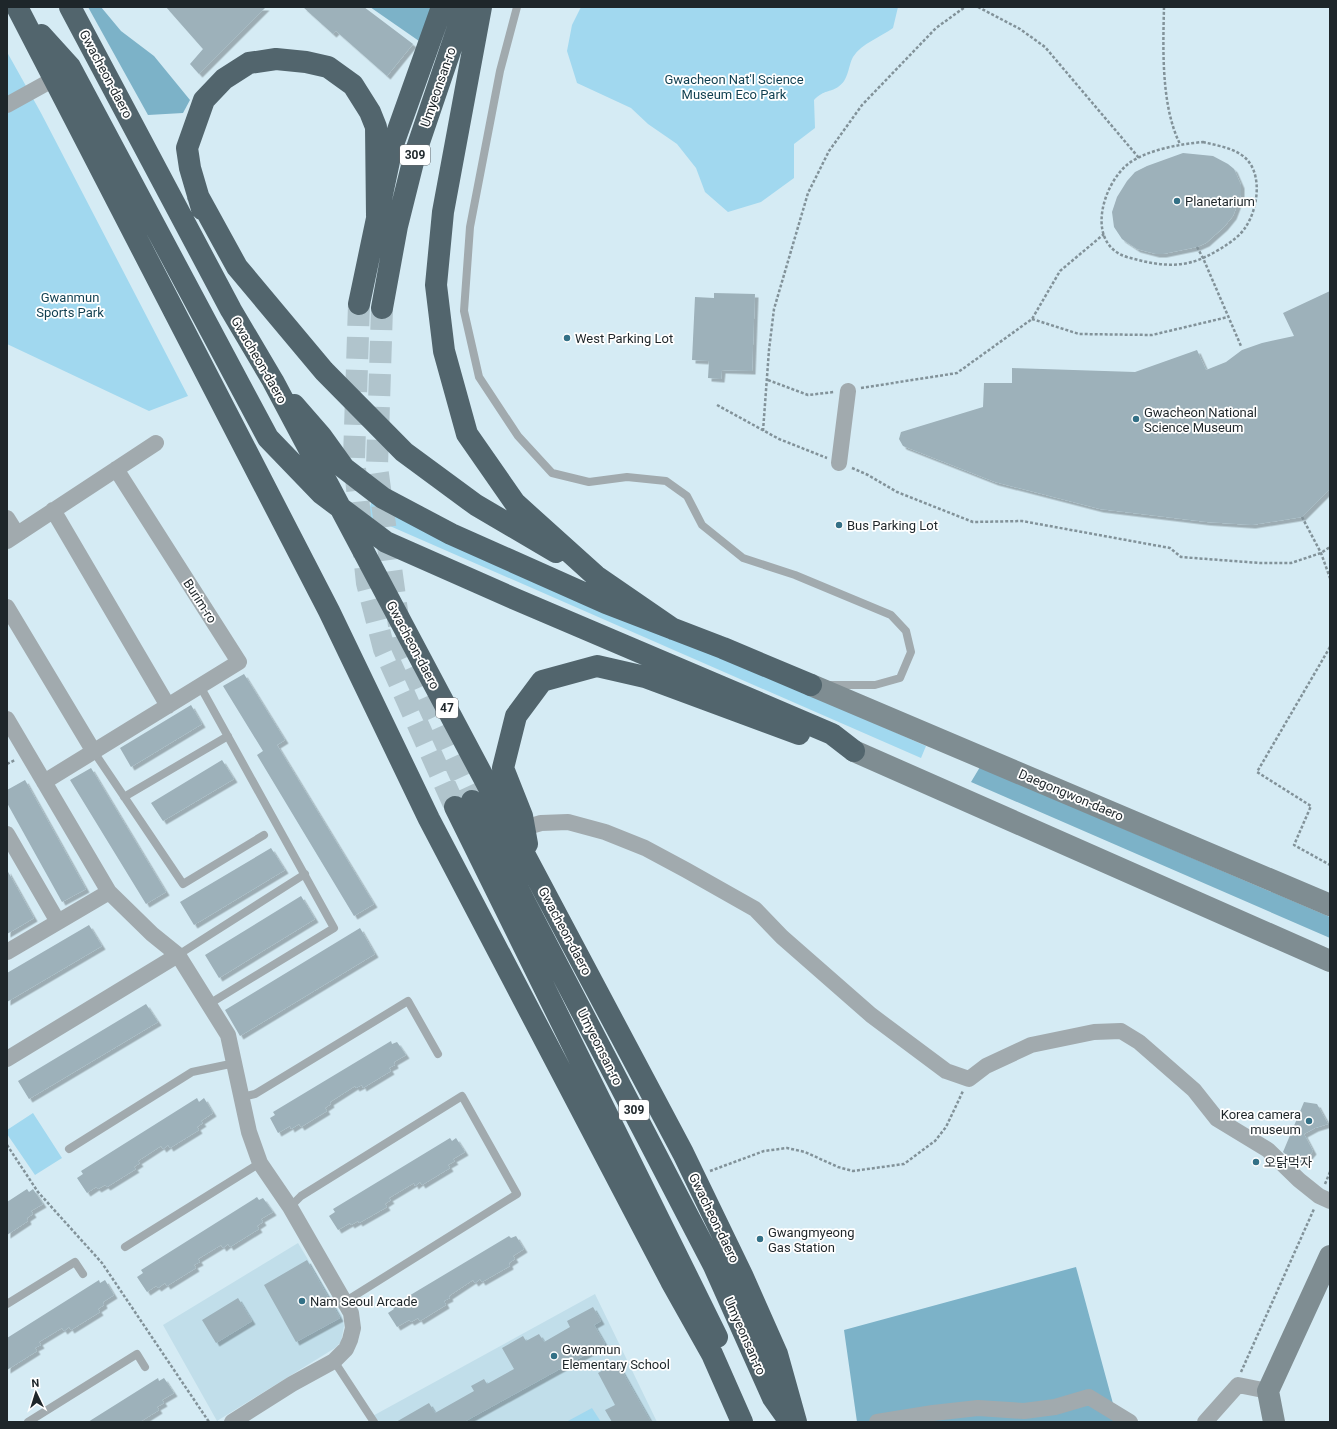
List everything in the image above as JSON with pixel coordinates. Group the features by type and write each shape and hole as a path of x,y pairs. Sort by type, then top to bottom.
{"highway":[{"name":"Gwacheon-daero","path":"70,7 231,310 273,381 531,865 694,1176 776,1354 796,1422"},
{"name":"Umyeonsan-ro","path":"359,304 392,147 442,7"},
{"name":"Umyeonsan-ro","path":"382,308 397,226 415,154 465,7"},
{"path":"481,7 443,212 436,285 444,351 467,434 515,503 596,576"},
{"path":"19,10 62,73 268,438 322,494 386,542 515,600 832,734 854,751"},
{"path":"231,310 190,168 187,148 204,100 224,79 249,63 276,59 306,62 328,67 353,85 370,112 376,127 377,216"},
{"path":"62,73 329,611 429,819 671,1281 712,1354 742,1422"},
{"path":"198,196 237,267 324,371 404,452 476,505 596,576 673,629"},
{"path":"273,381 321,436 344,468 384,498 451,534 606,603 811,685"},
{"path":"531,865 522,816 504,768 516,716 542,681 597,666 645,677 782,729 854,751"},
{"name":"Umyeonsan-ro","path":"751,1422 748,1404 696,1292 463,804 714,1266 772,1398 790,1422"}],"street":[{"path":"7,105 62,73"},
{"path":"839,463 848,391"},
{"path":"7,518 12,537 156,443"},
{"name":"Burim-ro","path":"44,782 239,662 116,469"},
{"path":"53,510 168,706"},
{"path":"7,608 94,752"},
{"name":"Daegongwon-daero","path":"811,685 1330,905"},
{"path":"7,719 109,892 152,934 178,955 228,1035 249,1132 260,1164 290,1207 346,1301 351,1313 353,1328 346,1349 334,1361 292,1384 232,1422"},
{"path":"854,751 1330,961"},
{"path":"524,828 541,823 568,822 605,832 645,848 686,870 755,909 782,937 871,1015 946,1071 969,1079 986,1066 1031,1045 1094,1032 1121,1031 1139,1042 1194,1090 1217,1119 1268,1150 1299,1180 1325,1199"},
{"path":"7,834 58,922"},
{"path":"7,952 109,892"},
{"path":"7,1059 178,955"},
{"path":"1274,1422 1268,1391 1330,1256"},
{"path":"1205,1422 1229,1394 1238,1386 1268,1391"},
{"path":"877,1422 932,1413 978,1408 1024,1411 1055,1407 1089,1397 1130,1422"}],"lane":[{"path":"517,7 500,71 470,227 464,311 479,376 518,436 552,473 589,482 627,477 666,481 686,496 702,525 743,558 795,575 891,615 906,631 911,652 900,678 875,685 811,685"},
{"path":"200,686 334,928 209,1004"},
{"path":"124,797 228,736"},
{"path":"94,752 183,884 264,835"},
{"path":"178,955 305,874"},
{"path":"242,1097 255,1094 408,1000 438,1054"},
{"path":"69,1149 192,1072 235,1063"},
{"path":"290,1207 301,1196 462,1096 517,1194 346,1301"},
{"path":"125,1247 260,1164"},
{"path":"7,1304 75,1262 82,1274"},
{"path":"28,1422 138,1354 145,1367"},
{"path":"334,1361 374,1422"}],"path":[{"path":"763,431 768,380 769,350 774,309 808,193 829,151 862,105 936,28 965,7"},
{"path":"978,7 1020,29 1045,48 1139,158"},
{"path":"1164,7 1163,42 1167,89 1173,130 1180,144"},
{"path":"1202,142 1227,148 1241,154 1254,170 1258,189 1254,208 1245,229 1222,248 1203,258 1174,265 1146,263 1119,255 1106,242 1101,221 1102,203 1114,178 1128,164 1139,158 1158,150 1180,144 1202,142"},
{"path":"768,380 808,395 848,391 957,373 1032,319 1060,271 1104,234"},
{"path":"1197,247 1241,346"},
{"path":"1032,319 1079,334 1152,335 1228,317"},
{"path":"717,405 763,431 868,475 897,492 973,522 1022,521 1170,548 1181,557 1260,563 1291,563 1321,553 1330,547"},
{"path":"1302,517 1321,553 1330,578"},
{"path":"1330,647 1257,772 1311,806 1294,845 1330,865"},
{"path":"694,1176 764,1151 787,1148 805,1152 838,1167 853,1170 904,1164 935,1141 946,1127 969,1079"},
{"path":"7,1145 38,1192 102,1263 209,1422"},
{"path":"1229,1394 1325,1199 1330,1172"}],"shaded area":[{"path":"88,7 101,7 121,31 154,56 190,100 183,113 148,115"},
{"path":"370,7 434,7 419,41"},
{"path":"980,767 1330,917 1330,938 971,782"},
{"path":"298,1243 342,1316 344,1326 341,1342 335,1348 217,1421 163,1325"},
{"path":"1076,1267 1118,1422 857,1422 844,1330"},
{"name":"Gwanmun Elementary School","path":"595,1294 657,1422 372,1422 369,1418"}],"green space":[{"name":"Gwacheon Nat'l Science Museum Eco Park","path":"581,7 898,7 893,28 866,44 857,52 851,61 842,84 835,89 821,94 814,100 815,128 794,144 794,178 761,202 728,212 705,192 696,168 677,144 648,124 631,108 577,83 567,51 572,25"},
{"name":"Gwanmun Sports Park","path":"7,52 41,113 188,396 149,411 7,344"},
{"path":"372,500 926,746 921,758 367,516"},
{"path":"33,1113 62,1158 35,1175 7,1134 7,1130"},
{"path":"592,1408 601,1422 566,1422"}],"building":[{"path":"166,7 266,7 199,74 190,64 203,49"},
{"path":"303,7 364,7 413,44 387,76 336,31 333,34"},
{"name":"Planetarium","path":"1183,153 1213,156 1234,169 1241,185 1241,195 1233,216 1224,227 1206,243 1197,247 1163,254 1156,254 1137,249 1122,239 1114,227 1112,212 1117,197 1127,181 1135,172"},
{"name":"Gwacheon National Science Museum","path":"1330,291 1330,489 1302,517 1252,525 1207,522 1100,509 995,482 903,446 899,439 901,432 983,407 984,383 1012,383 1012,368 1135,372 1197,350 1206,370 1226,362 1242,350 1262,343 1294,336 1283,313"},
{"path":"714,293 755,294 752,371 722,370 721,379 708,378 709,361 692,360 695,297 714,298"},
{"path":"244,674 285,740 277,745 374,904 354,916 257,755 263,751 223,686"},
{"path":"191,705 202,724 131,767 120,748"},
{"path":"222,760 234,779 163,821 151,803"},
{"path":"91,768 166,892 146,904 70,780"},
{"path":"25,780 86,889 62,902 7,803 7,790"},
{"path":"271,848 285,870 194,925 180,902"},
{"path":"7,870 34,918 7,934"},
{"path":"301,896 315,919 219,978 205,955"},
{"path":"89,925 102,946 7,1002 7,973"},
{"path":"360,928 375,954 240,1036 225,1010"},
{"path":"146,1004 158,1022 29,1099 18,1081"},
{"path":"391,1041 392,1044 397,1042 406,1055 394,1062 395,1065 389,1068 391,1071 363,1088 362,1085 356,1088 355,1086 330,1102 331,1104 325,1108 327,1111 301,1127 299,1124 291,1129 290,1126 278,1133 270,1118 275,1115 273,1112"},
{"path":"197,1098 199,1102 204,1098 213,1113 201,1121 203,1123 197,1127 199,1130 170,1148 168,1145 163,1149 161,1146 138,1161 140,1163 134,1167 136,1169 107,1187 105,1185 98,1189 96,1187 87,1193 77,1178 83,1174 81,1171"},
{"path":"1304,1102 1317,1104 1328,1124 1315,1128 1304,1134 1313,1151 1303,1163 1290,1158 1283,1152"},
{"path":"450,1138 452,1141 456,1138 465,1152 453,1159 455,1161 448,1165 450,1168 422,1185 420,1182 415,1186 414,1183 389,1198 391,1200 385,1204 387,1207 359,1223 358,1221 351,1225 350,1223 338,1230 329,1216 335,1212 333,1209"},
{"path":"27,1189 29,1192 33,1189 43,1204 31,1211 33,1214 27,1218 28,1221 7,1235 7,1202"},
{"path":"257,1197 259,1200 263,1198 273,1212 261,1219 263,1222 257,1226 259,1229 230,1247 228,1244 223,1248 221,1245 198,1259 200,1262 194,1265 196,1268 167,1286 165,1283 158,1288 156,1286 147,1292 137,1277 143,1273 141,1270"},
{"path":"509,1236 511,1238 516,1236 524,1249 513,1256 515,1259 509,1263 510,1266 482,1282 480,1279 475,1283 473,1280 449,1296 450,1298 444,1301 446,1305 420,1321 418,1318 411,1322 409,1320 397,1327 388,1313 394,1309 392,1306"},
{"name":"Nam Seoul Arcade","path":"307,1260 340,1318 296,1342 264,1285"},
{"path":"99,1280 100,1283 105,1280 114,1295 103,1302 104,1305 98,1309 100,1312 71,1330 69,1327 64,1331 62,1328 39,1342 41,1345 35,1348 37,1351 7,1370 7,1338"},
{"path":"238,1298 252,1321 216,1343 202,1320"},
{"path":"593,1307 601,1321 594,1325 605,1344 464,1422 396,1422 429,1403 435,1413 474,1391 471,1386 484,1379 487,1384 514,1369 502,1348 523,1336 526,1341 539,1334 544,1342 570,1327 567,1321"},
{"path":"617,1362 651,1422 612,1422 605,1410 615,1405 598,1373"},
{"path":"158,1378 159,1381 164,1378 174,1393 162,1400 164,1403 157,1407 159,1410 140,1422 88,1422"}],"tunnel":[{"path":"359,304 354,459 367,583 384,649 455,807"},
{"path":"382,308 377,467 402,647 472,801"}],"place":[{"name":"Planetarium","path":"1177,201"},
{"name":"West Parking Lot","path":"567,338"},
{"name":"Gwacheon National Science Museum","path":"1136,419"},
{"name":"Bus Parking Lot","path":"839,525"},
{"name":"Korea camera museum","path":"1309,1121"},
{"name":"오닭먹자","path":"1256,1162"},
{"name":"Gwangmyeong Gas Station","path":"760,1239"},
{"name":"Nam Seoul Arcade","path":"302,1301"},
{"name":"Gwanmun Elementary School","path":"554,1356"}]}
